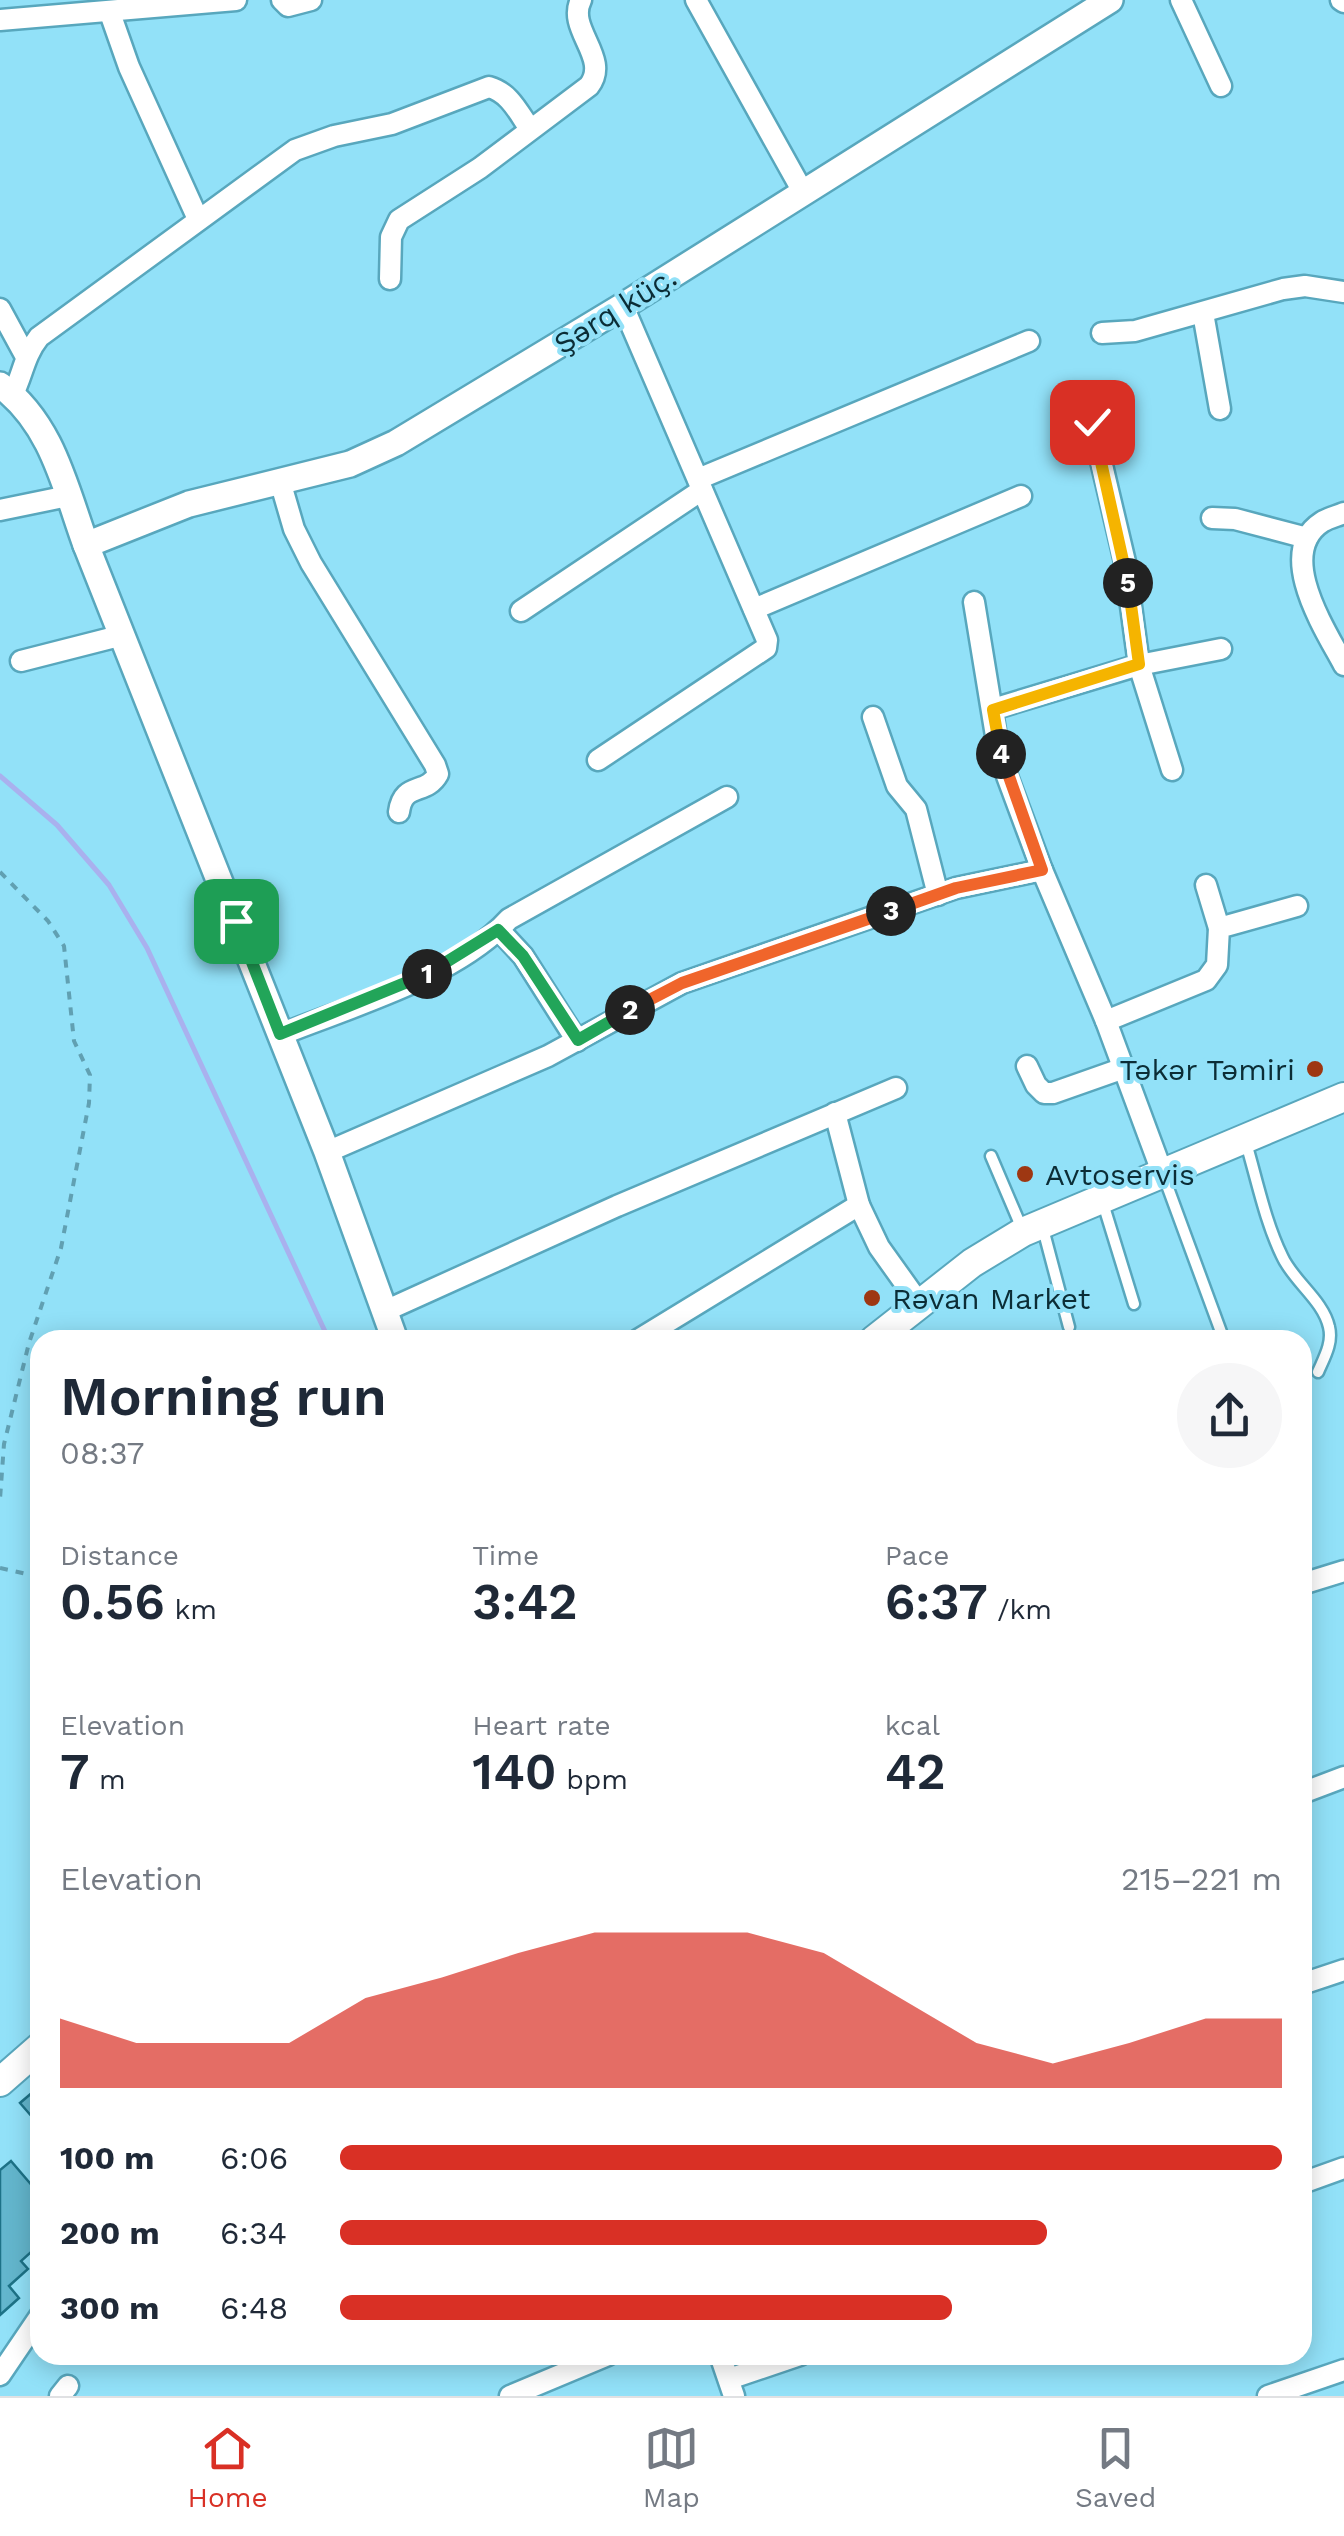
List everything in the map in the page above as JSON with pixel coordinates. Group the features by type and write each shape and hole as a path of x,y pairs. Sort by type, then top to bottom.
{"main road":[{"path":"886,1330 972,1263 1032,1228 1344,1097"},
{"path":"0,2082 30,2060"}],"street":[{"path":"0,20 236,0"},
{"path":"282,0 288,6 311,0"},
{"path":"390,279 391,237 399,220 480,168 596,78 597,68 578,20 582,0"},
{"path":"696,0 803,192"},
{"name":"Şərq küç.","path":"86,545 189,504 350,464 396,443 623,306 1110,0"},
{"path":"1180,0 1221,86"},
{"path":"110,12 129,67 198,219"},
{"path":"391,1330 327,1152 44,433 6,390 20,379 24,355 59,320 296,150 334,136 392,124 489,87 501,90 530,130"},
{"path":"1102,333 1135,332 1283,289 1306,286 1344,292"},
{"path":"598,760 766,648 767,640 623,306"},
{"path":"0,310 24,355"},
{"path":"1203,313 1220,410"},
{"path":"521,611 700,484 1030,341"},
{"path":"1092,422 1126,562 1139,664 1172,770"},
{"path":"280,481 294,528 311,563 435,765 438,774 433,783 407,792 401,798 399,812"},
{"path":"0,510 68,496"},
{"path":"754,609 1021,496"},
{"path":"1344,513 1320,522 1307,538 1302,561 1304,586 1344,665"},
{"path":"1212,518 1235,519 1307,538"},
{"path":"974,602 1004,768 1162,1172"},
{"path":"20,662 123,635"},
{"path":"993,710 1139,664 1221,649"},
{"path":"873,717 897,786 916,809 938,895"},
{"path":"280,1034 434,971 509,919 727,797"},
{"path":"327,1152 578,1040 682,983 971,884 1042,870"},
{"path":"1106,1021 1206,980 1217,965 1219,928 1206,884"},
{"path":"1219,928 1296,906"},
{"path":"498,930 523,956 578,1040"},
{"path":"1028,1066 1044,1093 1124,1068"},
{"path":"385,1312 896,1088"},
{"path":"834,1113 859,1205 879,1247 918,1302"},
{"path":"654,1330 859,1205"},
{"path":"1312,1581 1344,1571"},
{"path":"1312,1789 1344,1778"},
{"path":"1312,1981 1344,1970"},
{"path":"1312,2179 1344,2168"},
{"path":"0,2375 30,2331"},
{"path":"510,2396 584,2365"},
{"path":"731,2388 779,2365"},
{"path":"1268,2396 1344,2370"}],"lane":[{"path":"1244,1137 1280,1253 1325,1315 1329,1346 1318,1372"},
{"path":"991,1156 1032,1228 1070,1326"},
{"path":"1162,1172 1220,1330"},
{"path":"1101,1198 1134,1304"}],"path":[{"path":"0,872 48,921 64,946 74,1042 90,1075 89,1103 61,1248 33,1330"},
{"path":"0,1498 4,1444 30,1339"},
{"path":"0,1568 30,1575"}],"building":[{"path":"30,2094 30,2114 20,2103"},
{"path":"11,2161 30,2183 30,2253 21,2261 28,2269 9,2286 19,2298 0,2315 0,2170"}],"waterway":[{"path":"0,776 57,825 109,885 147,948 324,1330"}],"place":[{"name":"Təkər Təmiri","path":"1315,1069"},
{"name":"Avtoservis","path":"1025,1174"},
{"name":"Rəvan Market","path":"872,1298"}],"route":[{"path":"236,921 280,1034 434,971 498,930 523,956 578,1040 682,983 956,888 1042,870 1004,768 993,710 1139,664 1126,562 1092,422"}]}
